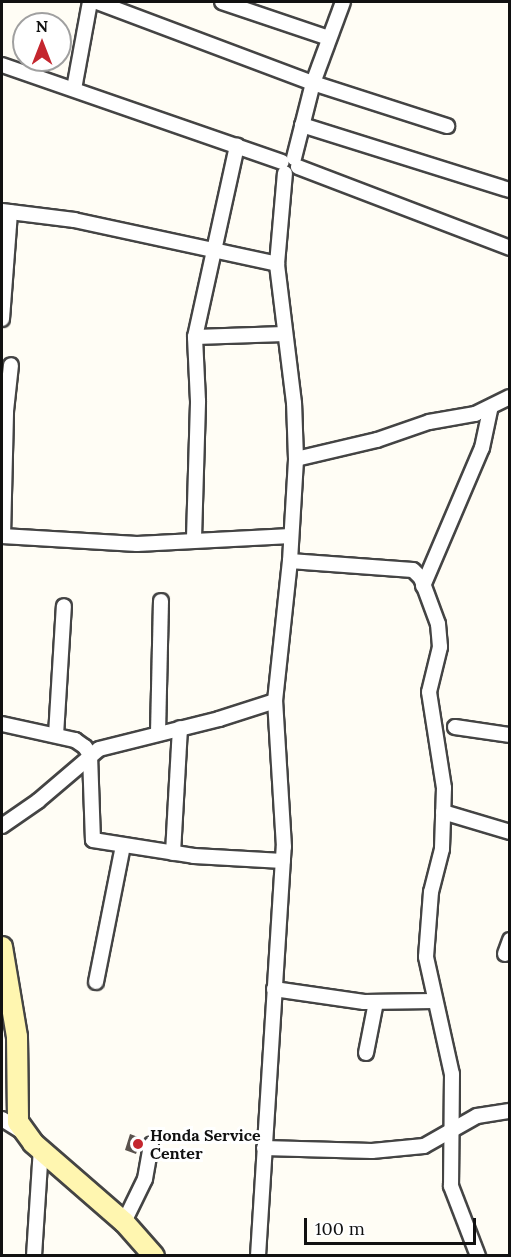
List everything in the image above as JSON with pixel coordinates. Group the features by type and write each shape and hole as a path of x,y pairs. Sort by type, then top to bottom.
{"street":[{"path":"74,89 90,2"},
{"path":"97,2 313,83 447,126"},
{"path":"222,2 329,38"},
{"path":"258,1256 283,861 275,701 290,561 296,459 294,403 277,264 290,165 313,83 343,2"},
{"path":"2,65 290,165 510,248"},
{"path":"302,124 510,190"},
{"path":"194,538 195,337 237,146"},
{"path":"2,319 6,212 74,220 212,252 277,264"},
{"path":"195,337 285,334"},
{"path":"12,365 6,411 2,536 137,543 194,538 291,536"},
{"path":"296,459 490,409 510,397"},
{"path":"423,586 482,448 490,409"},
{"path":"290,561 402,567 418,573 440,635 429,692 443,769 442,849 427,923 426,957 452,1074 454,1129 451,1186 478,1256"},
{"path":"158,733 161,601"},
{"path":"56,735 64,606"},
{"path":"2,826 38,801 90,755 115,742 180,728 275,701"},
{"path":"2,724 80,742 90,755 91,838 123,846 173,853 283,861"},
{"path":"455,727 510,735"},
{"path":"173,853 180,728"},
{"path":"443,812 510,832"},
{"path":"96,982 123,846"},
{"path":"2,947 19,1064 16,1110 23,1132"},
{"path":"274,988 376,1002 434,1001"},
{"path":"366,1053 376,1002"},
{"path":"264,1148 401,1149 424,1146 477,1116 510,1112"},
{"path":"2,1119 23,1132 124,1222 154,1256"},
{"path":"124,1222 145,1179 152,1145"},
{"path":"34,1256 41,1149"}],"building":[{"name":"Honda Service Center","path":"130,1134 149,1141 147,1150 138,1148 136,1154 125,1150"}],"place":[{"name":"Honda Service Center","path":"138,1144"}]}
